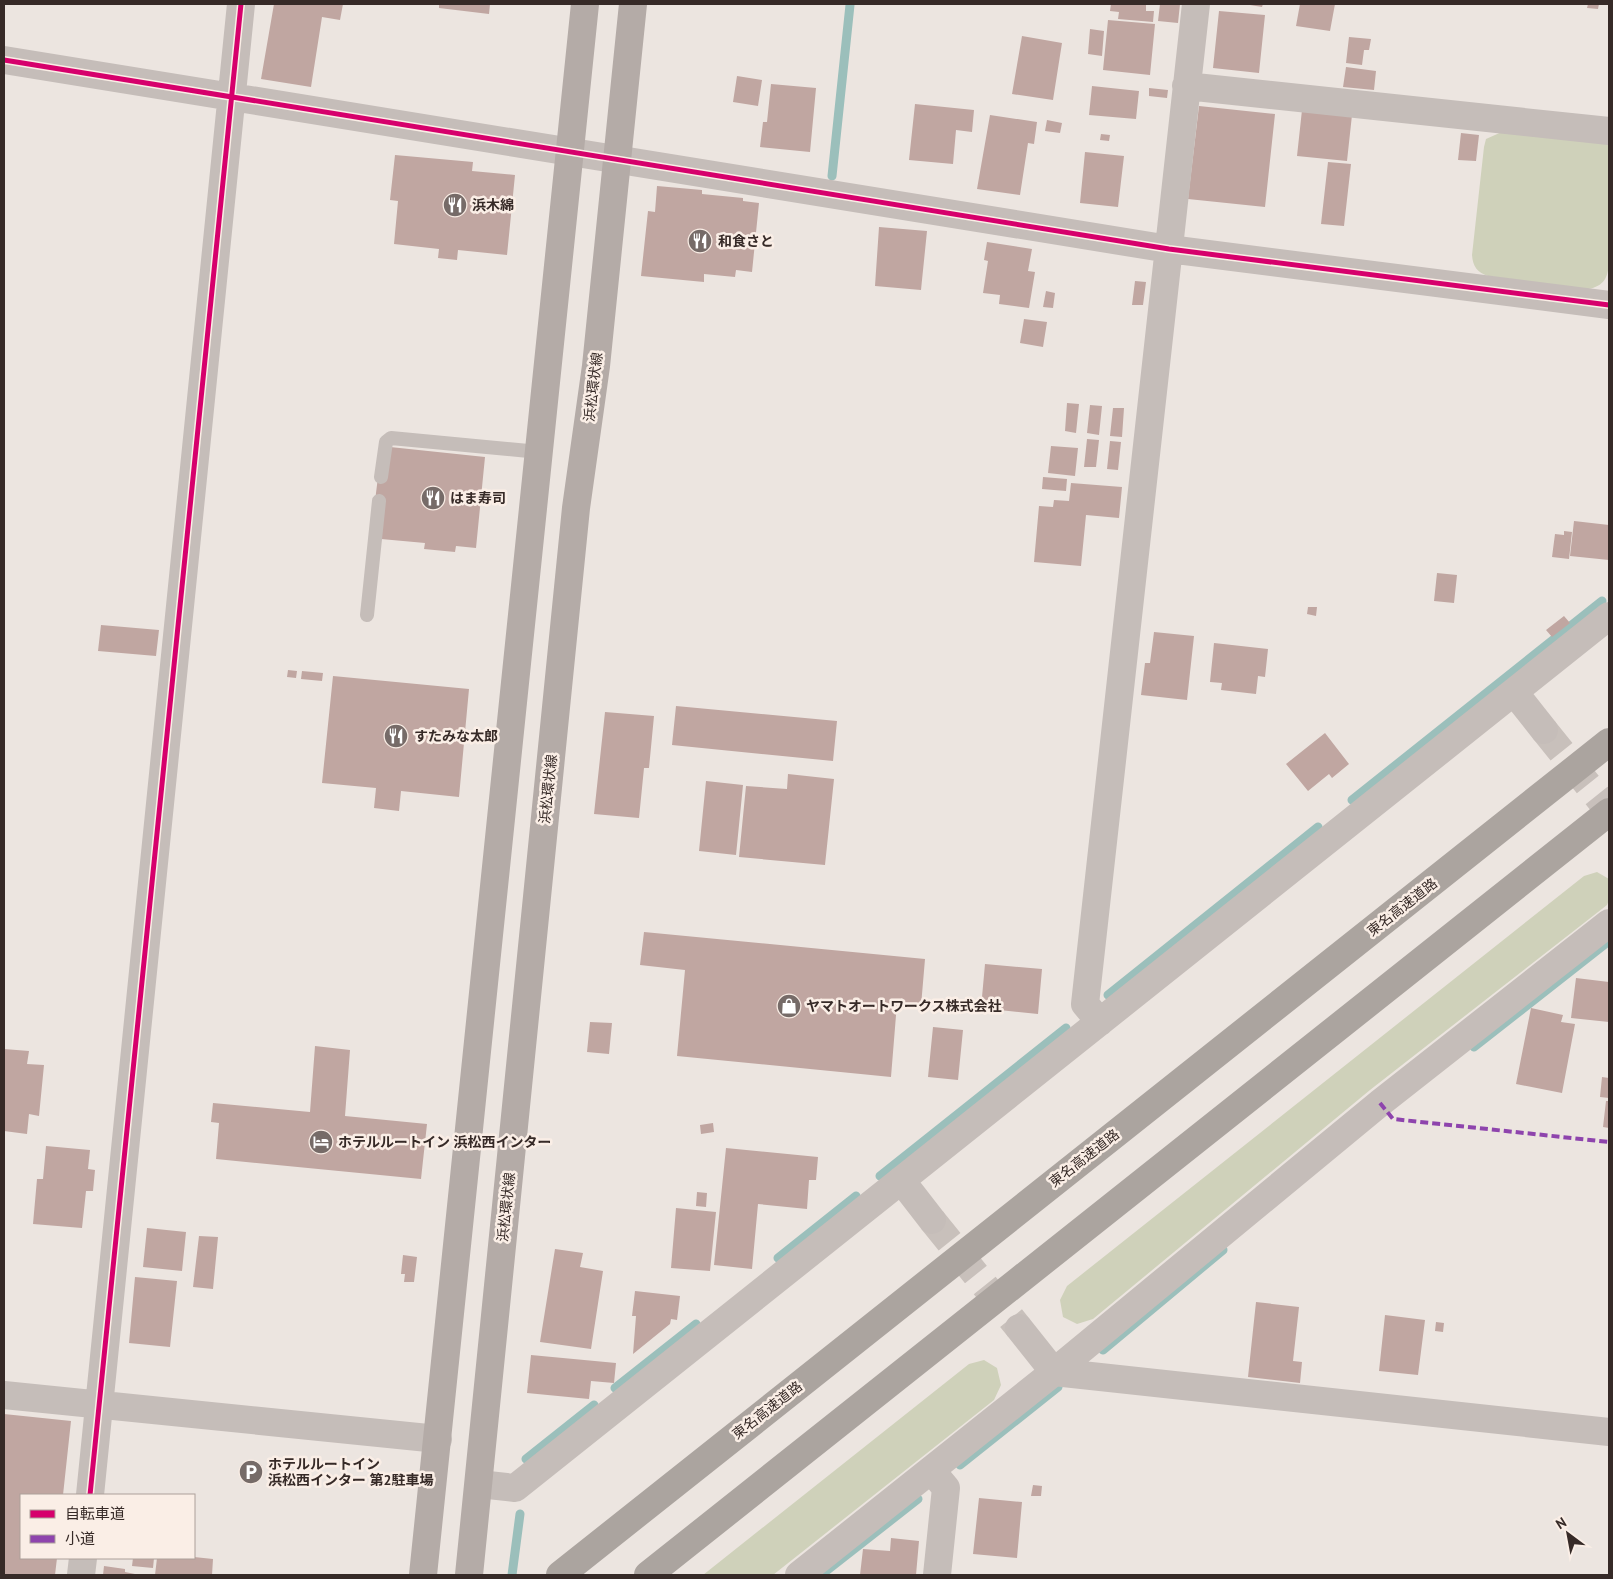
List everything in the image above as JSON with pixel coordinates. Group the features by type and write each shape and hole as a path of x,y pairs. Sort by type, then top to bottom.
{"highway":[{"name":"東名高速道路","path":"560,1575 1609,742"},
{"path":"648,1575 1609,812"}],"main road":[{"path":"424,1575 585,4"},
{"name":"浜松環状線","path":"469,1575 576,508 596,366 633,4"}],"street":[{"path":"90,1494 241,4"},
{"path":"1100,1022 1085,1004 1196,4"},
{"path":"4,60 617,161 1169,249 1609,305"},
{"path":"1186,86 1609,130"},
{"path":"479,1484 515,1488 1609,616"},
{"path":"1514,692 1544,730"},
{"path":"799,1575 1054,1372 1380,1103 1609,923"},
{"path":"901,1180 932,1220"},
{"path":"1018,1328 1054,1372 1609,1432"},
{"path":"4,1394 438,1439"},
{"path":"931,1470 946,1488 937,1575"},
{"path":"81,1575 83,1559"}],"lane":[{"path":"381,477 386,442 391,438 538,452"},
{"path":"367,615 379,501"}],"green space":[{"path":"1504,131 1609,143 1609,262 1608,273 1598,286 1588,289 1488,276 1478,271 1473,263 1472,255 1484,147 1486,139"},
{"path":"1597,872 1609,879 1609,900 1607,905 1370,1090 1093,1319 1077,1324 1063,1317 1060,1300 1067,1286 1584,876"},
{"path":"984,1360 997,1368 1001,1385 994,1400 773,1575 703,1575 969,1364"}],"building":[{"path":"274,4 343,4 340,20 322,17 311,87 261,79"},
{"path":"439,4 490,4 489,14 439,8"},
{"path":"1111,4 1146,4 1146,11 1154,11 1153,22 1118,19 1119,12 1110,11"},
{"path":"1160,4 1180,4 1178,23 1158,21"},
{"path":"1244,4 1263,4 1262,7"},
{"path":"1300,4 1335,4 1330,31 1296,26"},
{"path":"1588,4 1599,4 1598,9 1587,8"},
{"path":"1219,11 1265,15 1259,73 1213,68"},
{"path":"1108,20 1155,24 1150,75 1103,70"},
{"path":"1090,29 1104,31 1102,56 1088,54"},
{"path":"1022,36 1062,43 1053,100 1012,94"},
{"path":"1349,37 1371,39 1369,50 1364,50 1362,65 1346,63"},
{"path":"1346,67 1376,71 1374,90 1343,87"},
{"path":"737,76 762,80 758,106 733,102"},
{"path":"771,84 816,88 810,152 760,147 763,122 767,122"},
{"path":"1092,86 1139,91 1136,119 1089,115"},
{"path":"1149,88 1168,90 1167,98 1149,96"},
{"path":"915,104 974,110 972,132 956,130 953,164 909,160"},
{"path":"1199,106 1275,114 1265,207 1188,199"},
{"path":"1302,110 1352,115 1347,161 1297,156"},
{"path":"990,115 1037,122 1034,144 1028,143 1020,195 977,189"},
{"path":"1047,120 1062,123 1060,133 1045,131"},
{"path":"1461,133 1479,135 1476,161 1458,160"},
{"path":"1101,134 1110,135 1109,141 1100,140"},
{"path":"1085,152 1124,156 1118,207 1080,203"},
{"path":"395,155 473,162 472,171 515,175 507,255 458,250 457,260 438,258 439,249 394,244 398,201 390,200"},
{"path":"1328,162 1351,164 1344,226 1321,224"},
{"name":"和食さと","path":"657,186 702,190 702,194 743,198 743,201 759,203 752,272 736,270 735,277 704,274 704,282 641,276 648,211 655,212"},
{"path":"879,227 927,231 921,290 875,286"},
{"path":"987,242 1032,249 1028,271 1035,272 1029,308 999,304 1000,295 983,293 988,261 984,260"},
{"path":"1135,281 1146,282 1143,305 1132,305"},
{"path":"1046,291 1055,293 1053,308 1043,307"},
{"path":"1024,319 1047,322 1043,347 1020,343"},
{"path":"1067,403 1079,404 1076,433 1065,431"},
{"path":"1090,405 1102,406 1099,435 1087,433"},
{"path":"1113,408 1124,408 1122,437 1110,436"},
{"path":"1087,439 1099,440 1096,467 1084,467"},
{"path":"1110,441 1121,442 1118,470 1107,469"},
{"path":"1051,446 1078,448 1075,476 1048,473"},
{"path":"390,447 485,457 476,548 456,546 455,552 424,549 425,543 381,539 375,501 378,477"},
{"path":"1043,477 1067,479 1066,491 1042,489"},
{"path":"1071,483 1122,487 1119,518 1086,515 1081,566 1034,562 1039,506 1053,507 1054,500 1069,501"},
{"path":"1574,521 1609,525 1609,560 1570,556"},
{"path":"1564,531 1572,532 1569,559 1552,557 1555,534 1564,535"},
{"path":"1437,573 1457,575 1454,603 1434,601"},
{"path":"1308,607 1317,607 1316,616 1307,614"},
{"path":"1564,616 1570,623 1552,637 1546,630"},
{"path":"101,625 159,630 156,656 98,651"},
{"path":"1154,632 1194,636 1187,700 1141,695 1145,663 1150,663"},
{"path":"1214,643 1268,649 1265,677 1258,676 1256,694 1221,690 1222,683 1210,682"},
{"path":"288,670 297,671 296,678 287,677"},
{"path":"302,671 323,673 322,681 301,679"},
{"path":"333,676 469,689 459,797 401,791 399,811 374,808 376,788 322,783"},
{"path":"676,706 837,721 833,761 672,745"},
{"path":"605,712 654,716 649,768 644,768 639,818 594,814"},
{"path":"1325,733 1349,764 1332,778 1329,774 1308,791 1286,764"},
{"path":"788,774 834,779 825,865 739,857 746,786 787,789"},
{"path":"706,781 743,785 736,855 699,851"},
{"path":"644,932 925,959 921,1006 897,1003 891,1077 677,1056 685,970 640,965"},
{"path":"985,964 1042,969 1038,1014 981,1008"},
{"path":"1576,978 1609,982 1609,1022 1571,1018"},
{"path":"1531,1008 1563,1015 1561,1022 1575,1024 1562,1093 1516,1084"},
{"path":"590,1022 612,1023 609,1054 587,1052"},
{"path":"933,1027 963,1030 958,1080 928,1077"},
{"path":"315,1046 350,1050 345,1116 427,1124 421,1179 216,1159 219,1123 211,1122 213,1103 310,1112"},
{"path":"4,1049 29,1051 27,1064 44,1065 39,1116 29,1114 27,1134 4,1131"},
{"path":"1602,1077 1609,1078 1609,1098 1600,1097"},
{"path":"1606,1101 1609,1101 1609,1128 1603,1127"},
{"path":"713,1123 714,1132 701,1134 700,1125"},
{"path":"46,1146 90,1150 88,1169 95,1170 93,1191 86,1191 82,1228 33,1224 37,1179 43,1179"},
{"path":"726,1148 818,1157 816,1180 809,1180 807,1209 758,1204 752,1269 714,1265"},
{"path":"697,1192 707,1193 706,1207 696,1206"},
{"path":"676,1208 716,1212 710,1271 671,1268"},
{"path":"147,1228 186,1232 182,1271 143,1267"},
{"path":"199,1236 218,1237 213,1289 193,1287"},
{"path":"555,1249 583,1253 580,1267 603,1271 591,1349 540,1342"},
{"path":"403,1255 417,1257 414,1282 404,1282 405,1274 401,1274"},
{"path":"135,1277 177,1281 170,1347 129,1343"},
{"path":"635,1291 680,1296 677,1320 671,1319 670,1324 633,1354 636,1316 632,1316"},
{"path":"1256,1302 1299,1307 1293,1361 1302,1362 1300,1383 1248,1377"},
{"path":"1385,1315 1425,1320 1418,1375 1379,1371"},
{"path":"1436,1322 1444,1323 1443,1332 1435,1331"},
{"path":"531,1355 616,1363 614,1383 591,1381 589,1399 527,1393"},
{"path":"4,1414 71,1421 63,1494 20,1494 20,1559 57,1559 55,1575 4,1575"},
{"path":"1033,1485 1042,1486 1041,1496 1031,1496"},
{"path":"979,1498 1022,1502 1017,1558 973,1554"},
{"path":"891,1538 919,1541 916,1575 860,1575 863,1549 890,1551"},
{"path":"195,1557 213,1559 212,1575 155,1575 157,1559 195,1559"},
{"path":"133,1559 154,1559 153,1568 132,1566"},
{"path":"104,1566 125,1569 125,1572 140,1575 103,1575"}],"waterway":[{"path":"832,176 850,5"},
{"path":"1352,800 1602,601"},
{"path":"1108,995 1318,827"},
{"path":"1474,1047 1609,941"},
{"path":"880,1176 1066,1028"},
{"path":"778,1258 856,1196"},
{"path":"1103,1350 1223,1250"},
{"path":"615,1388 696,1324"},
{"path":"960,1465 1058,1387"},
{"path":"526,1459 594,1405"},
{"path":"821,1575 918,1499"},
{"path":"512,1575 520,1514"}],"tunnel":[{"path":"1544,730 1609,811"},
{"path":"932,1220 1019,1328"}],"marked path":[{"path":"1380,1103 1393,1119 1609,1142"}],"cycle path":[{"path":"90,1494 241,4"},
{"path":"4,60 1169,249 1609,305"}],"place":[{"name":"浜木綿","path":"455,205"},
{"name":"和食さと","path":"700,241"},
{"name":"はま寿司","path":"433,498"},
{"name":"すたみな太郎","path":"396,736"},
{"name":"ヤマトオートワークス株式会社","path":"789,1006"},
{"name":"ホテルルートイン 浜松西インター","path":"321,1142"},
{"name":"ホテルルートイン 浜松西インター 第2駐車場","path":"251,1472"}]}
